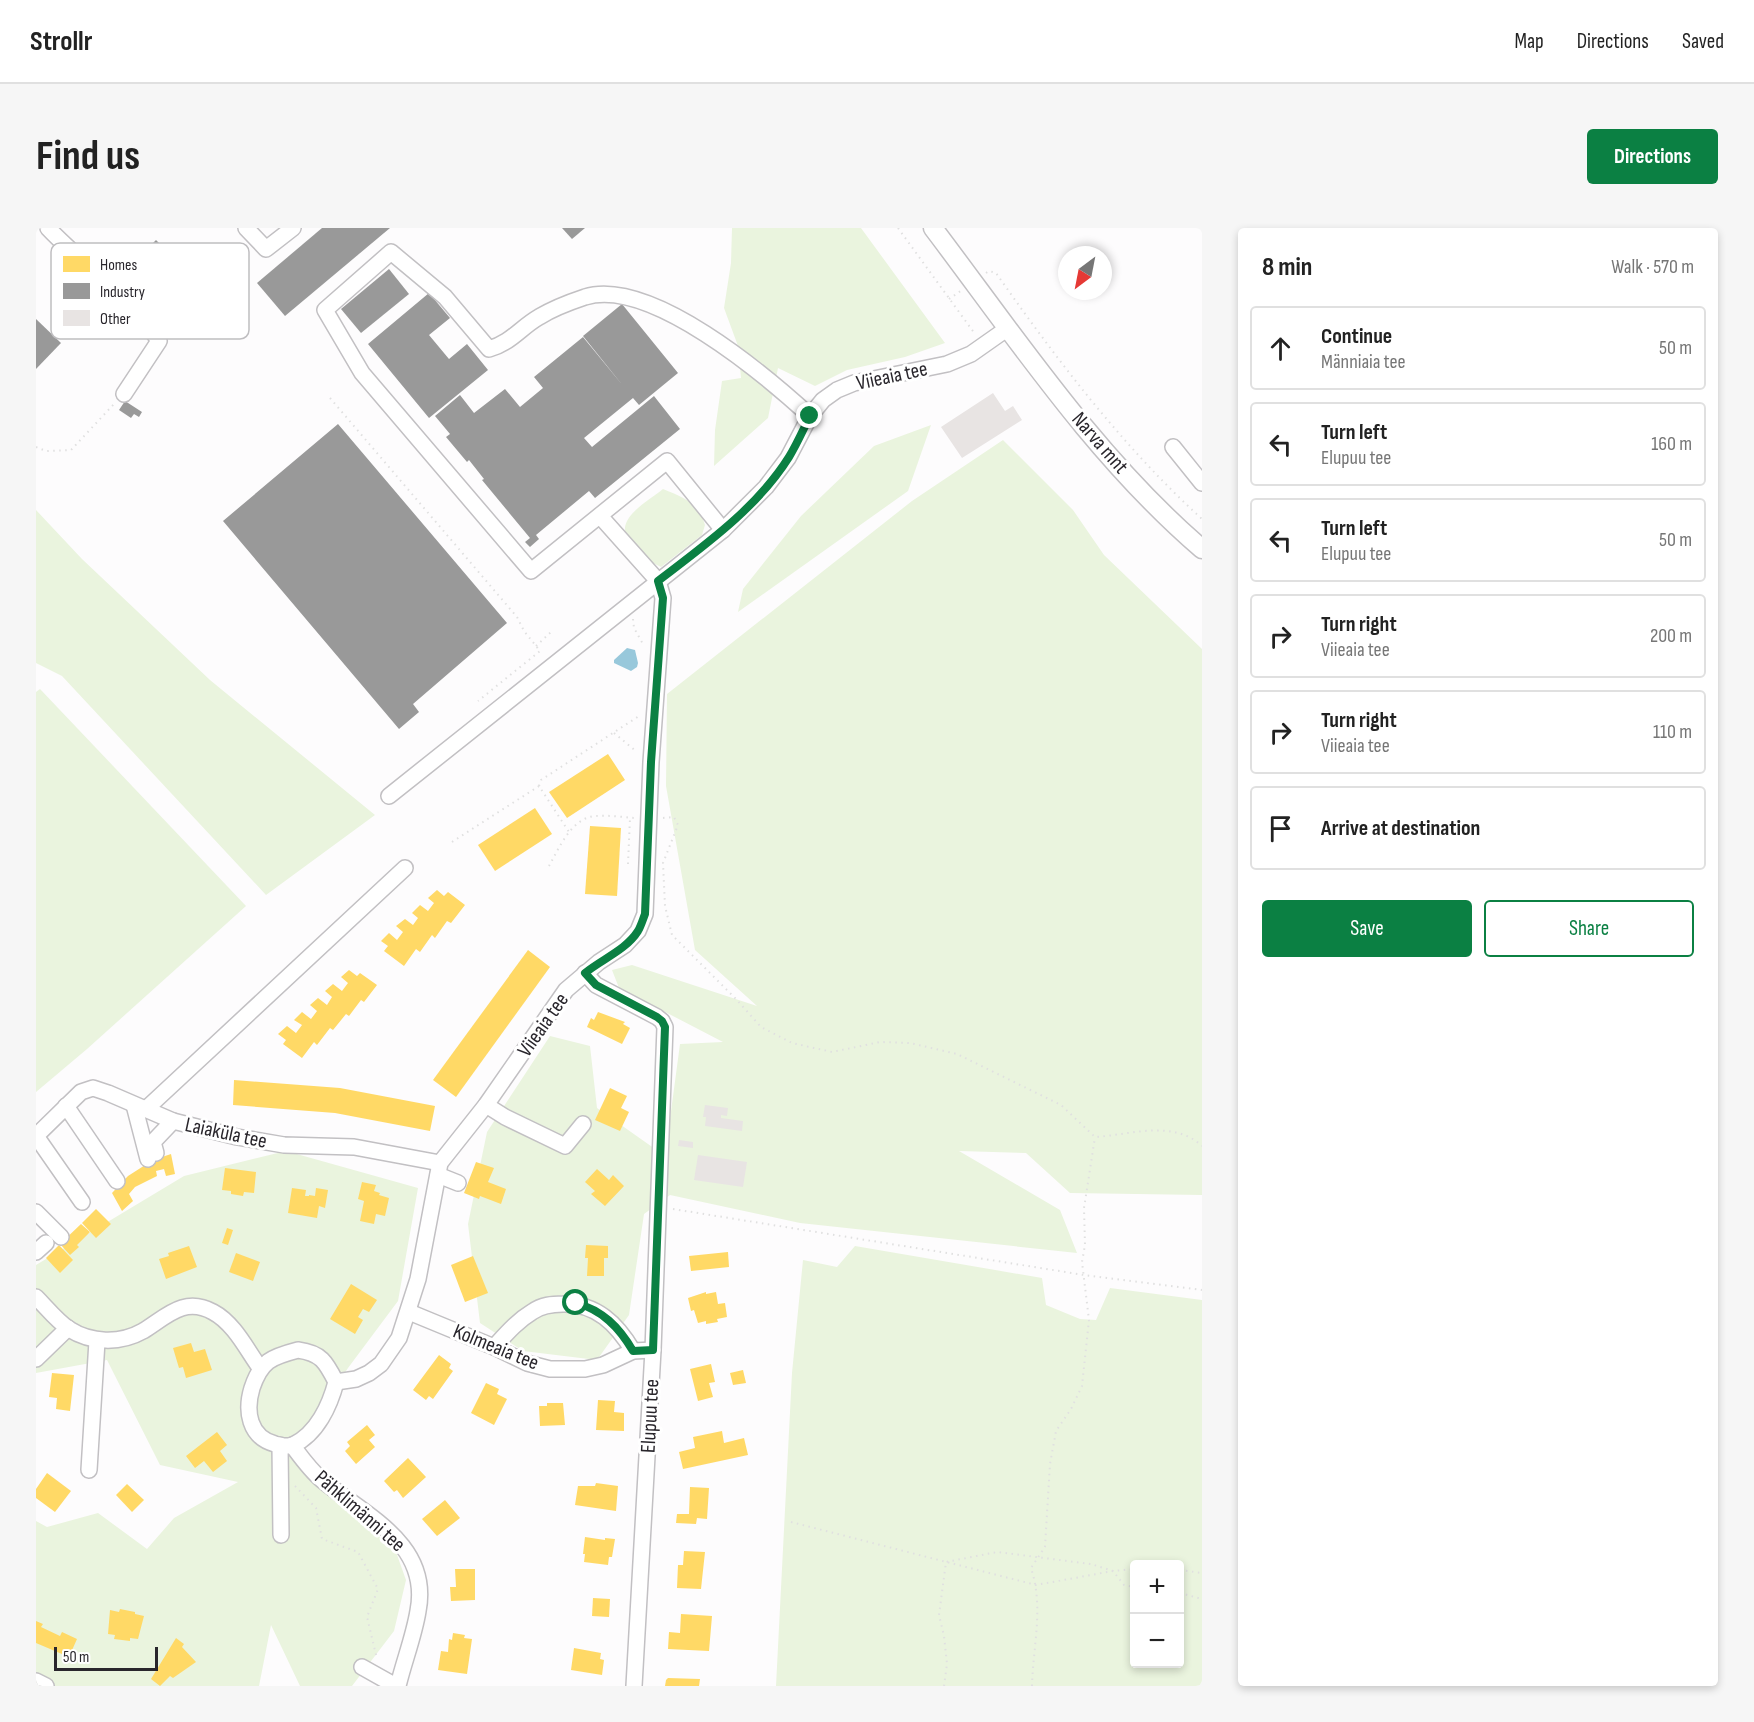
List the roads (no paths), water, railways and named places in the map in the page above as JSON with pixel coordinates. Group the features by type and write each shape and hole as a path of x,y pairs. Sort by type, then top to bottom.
{"main road":[{"name":"Narva mnt","path":"933,228 1057,393 1124,472 1202,549"}],"street":[{"path":"48,228 62,243"},
{"path":"246,228 266,249 293,228"},
{"path":"723,530 667,461 531,571 362,373 325,309 391,252 444,297 489,349 502,345 538,317 588,296 624,295 664,310 695,327 774,383 810,416"},
{"name":"Viieaia tee","path":"336,1382 356,1379 381,1364 399,1338 409,1312 426,1245 439,1169 566,990 599,962 625,945 638,931 645,914 643,819 651,762 663,598 658,581 723,530 772,480 788,458 810,416 823,400 837,390 854,383 947,364 971,354 1008,328"},
{"path":"124,394 159,341 157,339"},
{"path":"1173,447 1202,483"},
{"path":"389,796 658,581 600,516"},
{"path":"173,1121 153,1142 152,1156 140,1107 405,868"},
{"name":"Elupuu tee","path":"585,973 596,985 657,1017 665,1027 653,1350 634,1686"},
{"name":"Laiaküla tee","path":"36,1136 81,1092 93,1088 173,1121 237,1137 284,1145 354,1147 439,1169 458,1184"},
{"path":"486,1105 504,1117 565,1146 583,1124"},
{"path":"66,1106 117,1181"},
{"path":"36,1136 82,1202"},
{"path":"36,1212 61,1237"},
{"path":"36,1297 68,1328 83,1337 97,1341 130,1336 175,1310 199,1307 213,1312 228,1324 260,1368 275,1356 298,1350 311,1352 320,1357 336,1382 332,1399 321,1419 305,1436 286,1445 280,1476 281,1535"},
{"path":"494,1347 512,1327 533,1311 549,1304 576,1303 590,1307 612,1322 633,1351"},
{"name":"Kolmeaia tee","path":"409,1312 527,1363 550,1369 567,1371 603,1365 633,1351 653,1350"},
{"path":"36,1359 68,1328"},
{"path":"89,1470 97,1341"},
{"name":"Pähklimänni tee","path":"260,1368 248,1406 249,1418 260,1437 269,1443 286,1445 320,1478 393,1535 407,1551 417,1570 420,1590 419,1610 397,1686"},
{"path":"367,1670 397,1686"},
{"path":"36,1681 46,1686"}],"water":[{"path":"627,648 635,650 638,663 637,667 631,671 614,663 614,660"}]}
